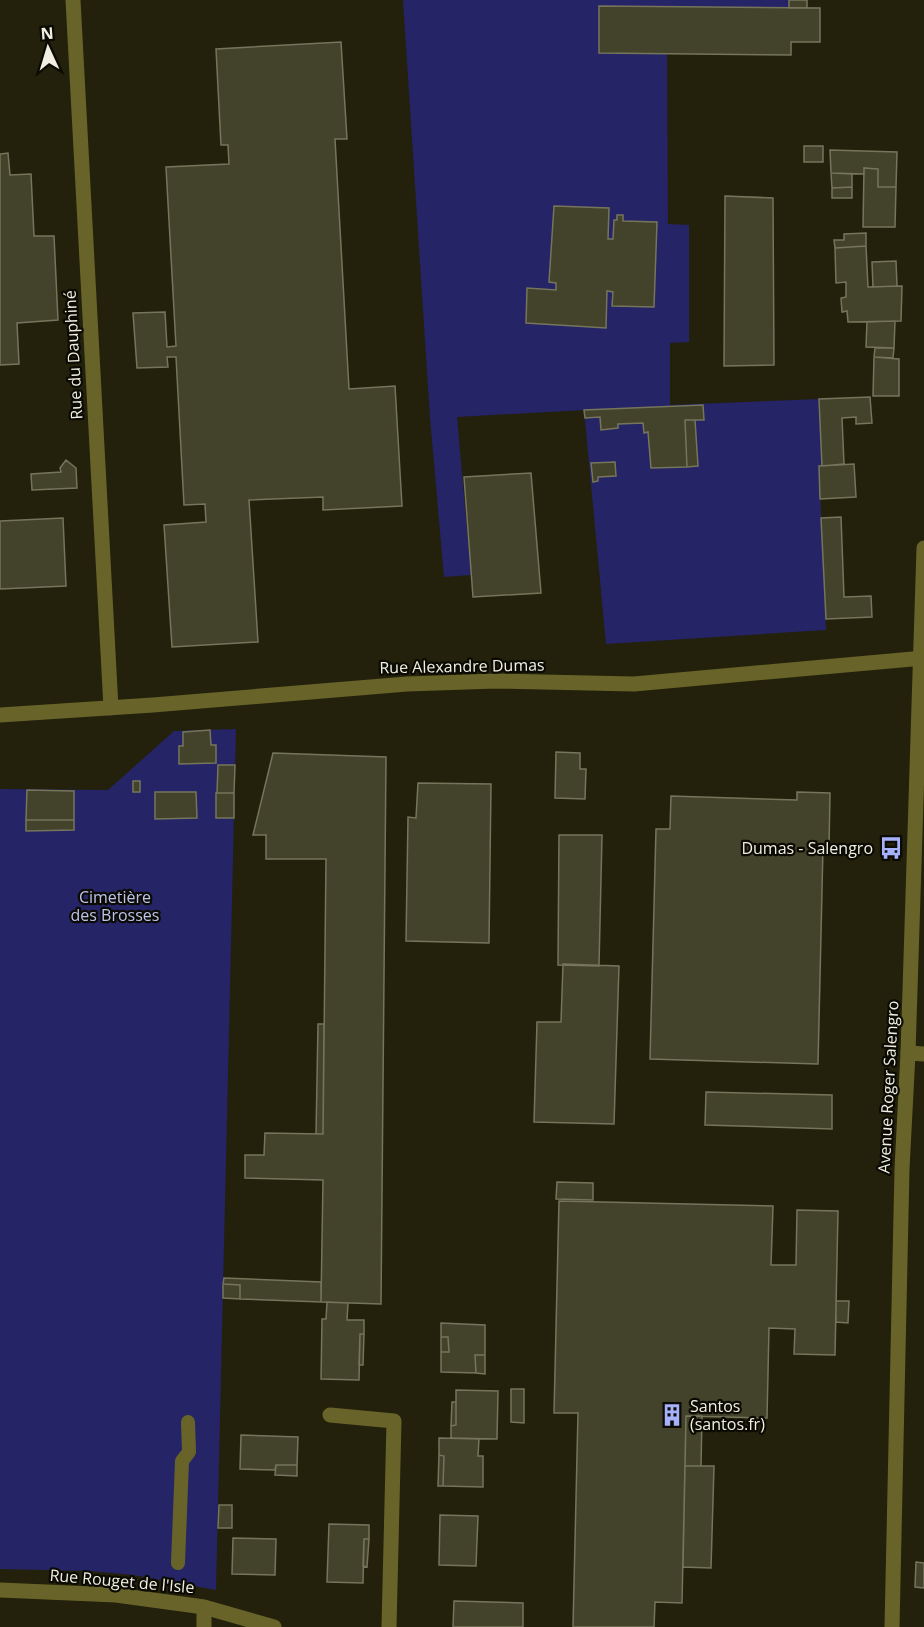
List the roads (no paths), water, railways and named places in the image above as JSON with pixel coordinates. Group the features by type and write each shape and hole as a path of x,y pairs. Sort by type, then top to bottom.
{"street":[{"name":"Rue du Dauphiné","path":"73,0 111,708"},
{"name":"Avenue Roger Salengro","path":"892,1627 902,1169 922,659 924,548"},
{"name":"Rue Alexandre Dumas","path":"0,715 407,684 496,681 634,684 922,659"},
{"path":"908,1053 924,1054"},
{"path":"330,1415 394,1421 389,1627"},
{"name":"Rue Rouget de l'Isle","path":"0,1590 116,1595 204,1607 274,1627"},
{"path":"204,1607 204,1627"}],"lane":[{"path":"178,1563 182,1461 189,1452 188,1422"}],"place":[{"name":"Dumas - Salengro","path":"891,848"},
{"name":"Santos (santos.fr)","path":"672,1415"}],"park label":[{"name":"Cimetière des Brosses","path":"115,906"}]}
